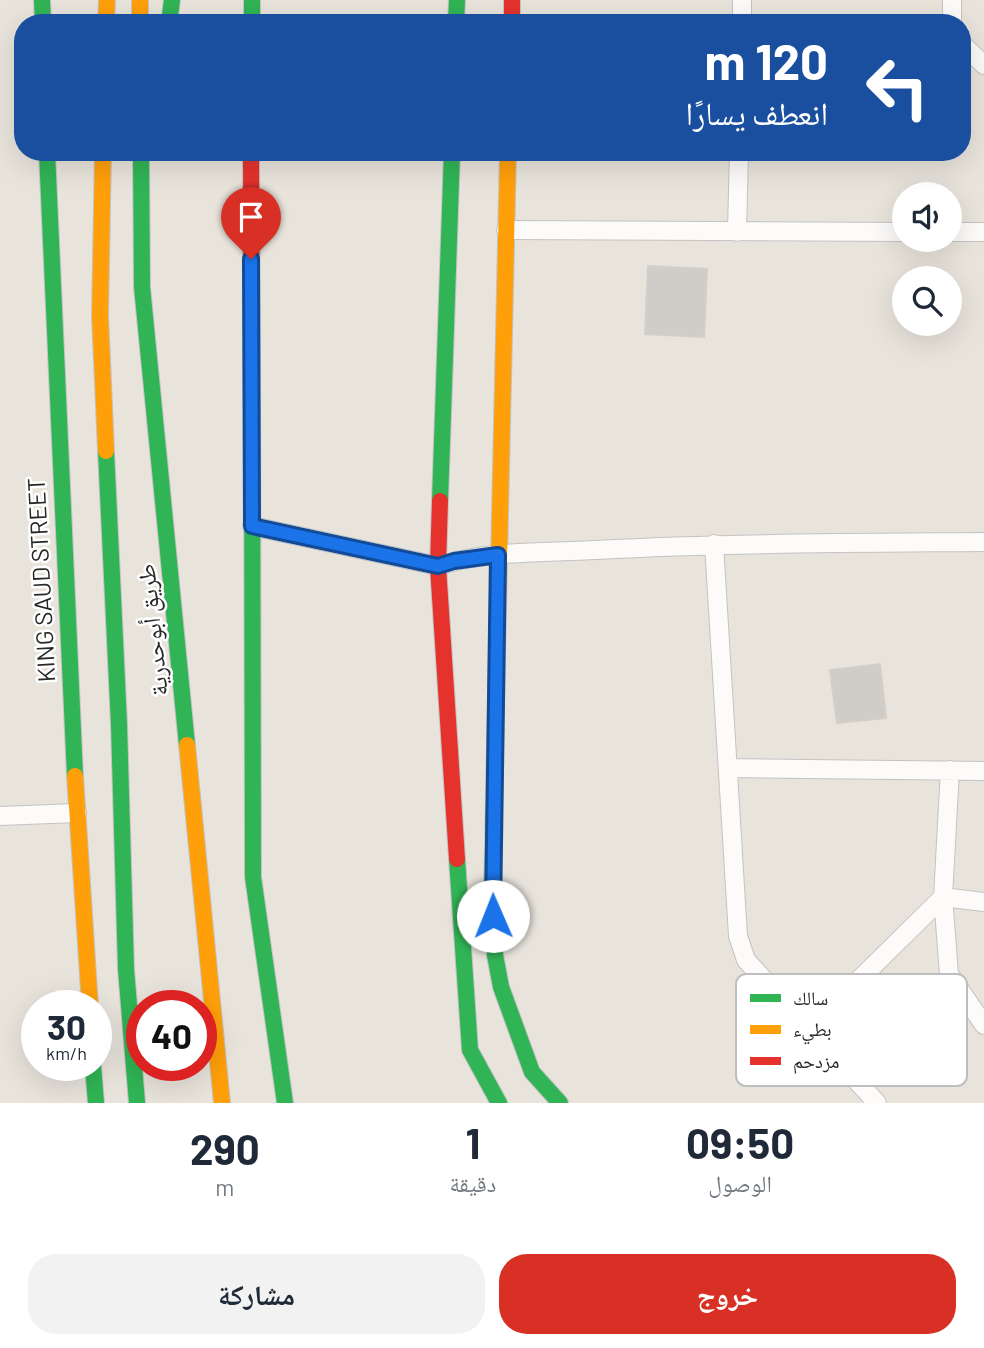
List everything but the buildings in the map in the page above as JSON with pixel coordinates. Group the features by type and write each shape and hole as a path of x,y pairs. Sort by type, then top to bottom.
{"main road":[{"name":"KING SAUD STREET","path":"47,161 77,813 89,990"},
{"name":"طريق أبوحدرية","path":"103,161 100,314 119,711 126,968 137,1103"},
{"name":"طريق أبوحدرية","path":"141,161 142,287 222,1103"},
{"path":"142,287 155,161"},
{"path":"251,161 253,877 285,1103"},
{"path":"452,161 438,566 470,1050 499,1103"},
{"path":"508,161 492,897 495,955 501,987 532,1072 560,1103"},
{"path":"94,1081 96,1103"}],"street":[{"path":"971,53 984,65"},
{"path":"737,232 739,161"},
{"path":"506,230 892,232"},
{"path":"962,232 984,232"},
{"path":"252,526 438,566 498,555 714,544 984,542"},
{"path":"714,544 738,936 746,960 759,974"},
{"path":"727,768 984,771"},
{"path":"949,974 943,897 950,770"},
{"path":"0,816 77,813"},
{"path":"865,974 943,897"},
{"path":"943,897 984,902"},
{"path":"967,1000 984,1025"},
{"path":"861,1086 877,1103"}],"traffic: fast":[{"path":"42,0 43,14"},
{"path":"170,14 172,0"},
{"path":"252,0 252,14"},
{"path":"456,14 457,0"},
{"path":"47,161 75,776"},
{"path":"141,161 142,287 187,745"},
{"path":"440,501 452,161"},
{"path":"252,406 253,877 285,1103"},
{"path":"106,451 119,724 126,969 137,1103"},
{"path":"497,650 492,897 495,955 501,987 532,1072 560,1103"},
{"path":"457,859 470,1050 499,1103"},
{"path":"94,1081 96,1103"}],"traffic: slow":[{"path":"106,14 107,0"},
{"path":"140,0 140,14"},
{"path":"103,161 100,315 106,451"},
{"path":"497,650 508,161"},
{"path":"187,745 222,1103"},
{"path":"75,776 89,990"}],"traffic: jam":[{"path":"512,0 512,14"},
{"path":"251,161 252,406"},
{"path":"440,501 438,566 457,859"}],"route":[{"path":"251,259 252,526 438,566 498,555 493,916"}]}
